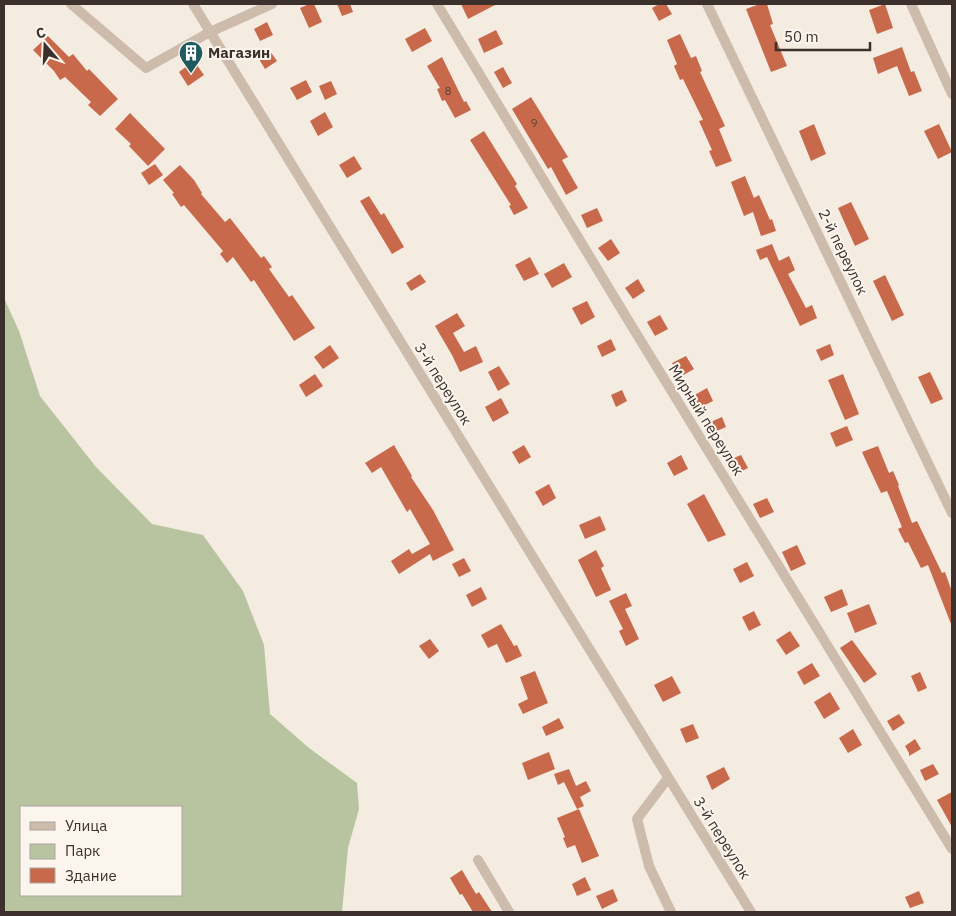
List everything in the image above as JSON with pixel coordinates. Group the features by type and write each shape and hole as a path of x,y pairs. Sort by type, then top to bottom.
{"street":[{"path":"70,4 146,68 210,32 272,4"},
{"name":"3-й переулок","path":"194,4 751,912"},
{"name":"Мирный переулок","path":"437,4 952,850"},
{"name":"2-й переулок","path":"707,4 952,513"},
{"path":"911,4 952,94"},
{"path":"668,778 637,819 649,866 671,912"},
{"path":"478,860 509,912"}],"green space":[{"path":"4,298 19,331 40,396 96,467 152,524 203,535 243,591 264,645 270,714 309,748 357,783 359,809 348,848 342,912 4,912"}],"building":[{"path":"314,4 322,22 309,28 300,8"},
{"path":"337,4 350,4 353,12 342,16"},
{"path":"461,4 497,4 468,19"},
{"path":"659,4 666,4 672,14 659,21 652,8"},
{"path":"760,4 767,4 773,24 770,25 787,66 771,72 746,9"},
{"path":"885,4 893,28 877,34 869,10"},
{"path":"267,22 273,35 260,41 254,29"},
{"path":"425,28 432,41 412,52 405,39"},
{"path":"496,30 503,44 484,53 478,39"},
{"path":"680,34 691,58 696,56 702,71 700,72 725,126 719,129 732,161 716,167 709,151 712,150 699,121 703,120 683,79 680,80 674,66 677,64 667,40"},
{"path":"48,36 69,57 73,54 87,71 89,69 118,99 100,116 88,105 91,102 65,77 60,80 54,71 33,50"},
{"path":"902,47 911,72 914,71 922,91 909,96 897,66 878,74 873,58"},
{"path":"270,51 277,61 265,69 259,59"},
{"path":"442,57 464,102 466,101 471,110 455,118 445,100 442,101 437,89 440,88 427,66"},
{"name":"Магазин","path":"194,61 204,75 188,86 179,72"},
{"path":"503,67 512,83 503,88 494,72"},
{"path":"306,80 312,92 297,100 290,88"},
{"path":"331,81 337,94 325,100 319,86"},
{"path":"531,97 568,157 562,160 578,188 566,195 551,167 548,169 512,109"},
{"path":"325,112 333,127 318,136 310,121"},
{"path":"130,113 165,149 148,166 129,146 131,144 115,129"},
{"path":"814,124 826,154 811,161 799,131"},
{"path":"939,124 952,152 938,159 924,131"},
{"path":"484,131 517,184 515,186 528,208 514,215 509,206 511,205 470,140"},
{"path":"354,156 362,169 347,178 339,165"},
{"path":"155,164 163,175 149,185 141,173"},
{"path":"180,165 194,180 201,194 225,222 230,218 261,258 264,256 272,267 269,269 289,297 292,295 315,328 294,341 254,280 251,282 233,257 227,263 220,254 223,251 184,205 181,207 172,194 174,193 163,180"},
{"path":"745,176 754,198 759,195 770,220 772,219 776,231 761,236 753,212 744,216 731,182"},
{"path":"369,196 381,215 384,213 404,247 392,254 360,201"},
{"path":"851,202 869,239 855,246 838,208"},
{"path":"597,208 603,221 587,228 581,215"},
{"path":"611,239 620,253 608,261 598,248"},
{"path":"772,244 779,261 789,256 795,270 788,274 806,308 812,305 817,318 800,326 767,257 760,260 756,250"},
{"path":"530,257 539,274 524,281 515,265"},
{"path":"564,263 572,277 552,288 544,274"},
{"path":"420,274 426,282 411,291 406,283"},
{"path":"885,275 904,315 892,321 873,281"},
{"path":"638,279 645,291 633,299 625,288"},
{"path":"587,301 595,317 581,325 572,308"},
{"path":"457,313 465,326 453,333 464,352 476,346 483,362 460,372 435,326"},
{"path":"660,315 668,329 655,336 647,322"},
{"path":"611,339 616,350 602,357 597,346"},
{"path":"830,344 834,355 821,361 816,350"},
{"path":"330,345 339,358 323,369 314,357"},
{"path":"686,356 694,369 680,377 672,363"},
{"path":"499,366 510,384 498,391 488,372"},
{"path":"930,372 943,399 931,404 918,377"},
{"path":"315,374 323,386 306,397 299,385"},
{"path":"843,374 859,414 845,420 828,380"},
{"path":"707,388 713,401 697,409 691,397"},
{"path":"622,390 627,401 616,407 611,395"},
{"path":"501,398 509,413 493,422 485,407"},
{"path":"722,417 726,427 710,434 706,424"},
{"path":"847,426 853,440 836,447 830,433"},
{"path":"394,445 411,477 433,510 454,550 433,561 430,554 399,574 391,561 409,549 412,554 430,544 410,509 407,512 381,467 372,473 365,463"},
{"path":"524,445 531,457 519,464 512,452"},
{"path":"878,446 889,473 893,471 912,523 917,521 942,573 945,572 952,592 952,624 928,565 921,568 908,542 905,543 898,529 902,527 887,491 881,493 862,452"},
{"path":"681,455 688,469 674,476 667,463"},
{"path":"741,455 748,468 734,475 727,461"},
{"path":"549,484 556,498 543,506 535,492"},
{"path":"704,494 726,535 708,542 687,504"},
{"path":"767,498 774,512 760,518 753,504"},
{"path":"600,516 606,530 585,539 579,525"},
{"path":"797,545 806,564 791,571 782,552"},
{"path":"596,550 604,566 601,568 611,590 596,597 578,560"},
{"path":"464,558 471,571 459,577 452,564"},
{"path":"747,562 754,576 740,583 733,569"},
{"path":"481,587 487,599 472,607 466,595"},
{"path":"842,589 848,605 831,612 824,597"},
{"path":"626,593 632,606 625,609 639,639 626,646 619,631 623,629 609,601"},
{"path":"869,604 877,624 855,633 847,613"},
{"path":"754,611 761,625 749,631 742,617"},
{"path":"501,624 514,646 517,645 522,656 506,663 497,644 488,648 481,635"},
{"path":"790,631 800,646 786,655 776,640"},
{"path":"430,639 439,651 429,659 419,646"},
{"path":"852,640 877,674 864,683 840,648"},
{"path":"812,663 820,676 804,685 797,672"},
{"path":"535,671 548,703 523,714 518,704 528,699 520,677"},
{"path":"920,672 927,688 918,692 911,676"},
{"path":"672,676 681,693 663,702 654,685"},
{"path":"830,692 840,709 824,719 814,702"},
{"path":"899,714 905,723 893,731 887,721"},
{"path":"559,718 564,728 546,736 542,727"},
{"path":"693,724 699,738 686,743 680,729"},
{"path":"853,729 862,745 848,753 839,738"},
{"path":"915,739 921,749 909,756 905,746"},
{"path":"549,752 555,769 528,780 522,763"},
{"path":"933,764 939,774 925,781 920,770"},
{"path":"724,767 730,779 712,790 706,776"},
{"path":"569,769 576,786 586,781 591,791 580,797 584,806 577,809 564,782 558,785 554,774"},
{"path":"952,792 952,827 937,800"},
{"path":"579,809 599,856 582,863 575,845 567,848 563,838 565,837 557,818"},
{"path":"462,870 476,894 479,892 492,912 473,912 462,894 460,895 450,878"},
{"path":"585,877 591,890 577,896 572,884"},
{"path":"613,889 618,901 602,909 596,896"},
{"path":"919,891 924,903 910,908 905,897"}],"place":[{"name":"Магазин","path":"191,74"}]}
